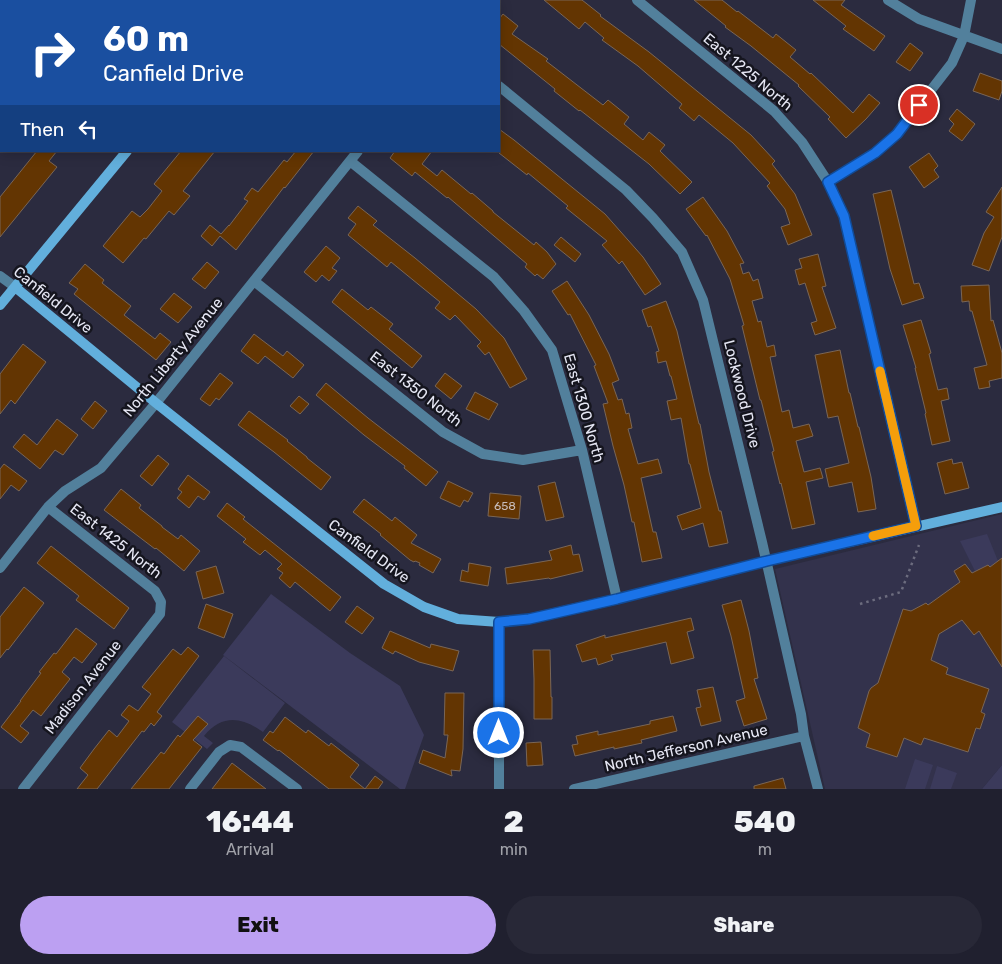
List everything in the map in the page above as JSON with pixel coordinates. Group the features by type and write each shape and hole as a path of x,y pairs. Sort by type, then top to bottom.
{"street":[{"name":"East 1225 North","path":"637,0 774,111 802,142 828,182 844,216 916,526"},
{"path":"888,0 919,19 1002,49"},
{"path":"828,182 875,153 897,134 952,63 964,36 971,0"},
{"name":"Lockwood Drive","path":"500,87 626,190 682,252 703,300 767,561 801,714 804,736 818,789"},
{"path":"0,305 125,152"},
{"name":"North Liberty Avenue","path":"0,568 48,507 65,491 101,468 156,403 357,152"},
{"name":"East 1300 North","path":"350,161 494,277 524,310 552,350 582,450 617,599"},
{"name":"Canfield Drive","path":"0,276 384,584 424,607 458,618 499,622 529,619 767,561 1002,507"},
{"name":"East 1350 North","path":"254,281 443,432 483,454 522,460 582,450"},
{"name":"East 1425 North","path":"48,507 156,591 161,602"},
{"name":"Madison Avenue","path":"23,789 160,614 161,602"},
{"path":"499,622 499,789"},
{"name":"North Jefferson Avenue","path":"574,789 804,736"},
{"path":"190,789 219,752 230,744 241,747 297,789"}],"path":[{"path":"860,604 901,592 919,545"}],"shaded area":[{"path":"1002,514 1002,765 982,789 825,789 775,569"},
{"path":"987,534 998,561 990,567 988,565 975,571 960,541"},
{"path":"271,594 350,653 400,686 424,735 405,789 400,789 223,655"},
{"path":"224,656 285,703 263,732 240,721 232,720 218,724 204,736 213,743 207,749 172,722"},
{"path":"915,759 933,765 925,789 905,789"},
{"path":"1002,765 1002,789 982,789"},
{"path":"937,766 957,773 951,789 930,789"}],"building":[{"path":"544,0 582,0 751,135 775,161 772,164 795,194 812,235 788,245 781,227 790,224 785,209 767,186 770,183 733,143 699,115 694,121 679,108 682,104 638,66 602,40 604,38 585,22 579,29"},
{"path":"694,0 722,0 773,38 776,34 796,50 790,57 811,73 853,113 869,94 880,103 846,138 828,119 830,117 799,85"},
{"path":"813,0 845,0 841,5 885,36 874,51 843,29 846,26"},
{"path":"503,14 518,26 512,34 548,59 546,61 603,105 608,100 629,117 624,124 643,140 649,132 665,145 660,151 692,182 680,194 649,164 554,91 555,89 500,45 500,18"},
{"path":"910,43 923,53 910,71 896,62"},
{"path":"980,73 1002,81 1002,91 999,100 973,91"},
{"path":"957,109 975,124 962,141 949,131 954,124 949,119"},
{"path":"500,130 605,214 643,257 661,284 645,295 622,261 619,264 602,245 607,241 566,208 568,206 528,173 527,175 499,153"},
{"path":"36,152 56,152 49,161 57,167 0,237 0,197"},
{"path":"180,152 214,152 183,191 190,196 174,215 169,211 123,263 103,246 132,211 140,217 148,209 162,191 154,184"},
{"path":"295,152 313,152 236,250 220,236 212,246 201,236 210,225 221,234 248,201 244,199 252,188 258,192 284,160 287,162"},
{"path":"394,152 431,152 422,164 437,176 442,170 534,245 536,242 556,264 543,279 537,274 535,276 525,267 527,264 448,197 415,172 412,176 390,158"},
{"path":"929,153 938,166 934,170 939,177 924,188 909,167"},
{"path":"1002,187 1002,237 989,271 972,265 984,233 994,217 986,212"},
{"path":"891,190 914,284 919,283 924,298 902,305 890,269 873,194"},
{"path":"703,197 727,231 744,263 740,264 743,274 749,272 753,281 758,279 763,298 752,301 758,322 761,321 767,347 774,345 776,356 770,357 782,412 789,410 793,428 809,424 813,436 796,441 804,472 820,468 823,478 806,482 815,524 792,529 742,326 744,325 730,279 707,235 686,209"},
{"path":"358,206 377,221 373,225 476,309 504,338 527,379 510,388 489,352 485,355 477,346 481,342 455,315 450,320 435,308 440,302 391,262 387,267 348,235 356,224 348,218"},
{"path":"561,237 581,254 575,262 554,245"},
{"path":"326,246 340,258 332,268 337,271 329,281 322,275 316,282 304,272"},
{"path":"818,254 826,286 822,287 836,328 815,335 811,323 817,321 805,283 799,285 795,270 802,268 799,259"},
{"path":"207,262 219,272 205,289 192,279"},
{"path":"85,264 104,280 102,283 131,306 124,315 155,339 160,333 171,342 156,360 74,294 78,289 69,283"},
{"path":"567,281 589,315 609,354 619,380 612,383 618,400 622,399 626,414 629,413 632,428 628,429 638,464 658,459 662,473 641,478 653,532 656,532 662,558 642,562 634,522 632,522 603,404 608,403 594,366 596,365 570,314 568,315 552,291"},
{"path":"989,285 991,321 993,320 1002,353 1002,378 989,381 990,387 979,389 974,368 987,365 972,311 970,311 969,301 962,302 961,286"},
{"path":"342,289 368,310 371,307 393,324 389,329 422,356 412,368 332,302"},
{"path":"174,293 192,307 178,323 160,309"},
{"path":"666,301 677,331 700,424 709,472 719,511 721,511 728,543 709,547 703,523 682,530 677,516 701,508 689,464 681,418 671,420 667,401 677,399 671,376 666,361 658,363 656,352 659,351 651,326 648,327 642,310"},
{"path":"921,320 931,353 929,354 938,390 947,388 949,399 941,401 950,441 932,445 916,368 903,325"},
{"path":"254,334 283,356 287,351 304,365 293,378 265,356 258,364 241,351"},
{"path":"23,344 46,362 15,404 11,400 0,414 0,374"},
{"path":"840,350 871,477 876,509 858,512 852,482 829,487 825,469 849,463 838,416 828,418 815,355"},
{"path":"220,373 233,383 219,400 216,398 210,406 200,399"},
{"path":"445,373 462,386 451,399 435,386"},
{"path":"326,383 438,472 426,486 404,468 405,466 316,395"},
{"path":"475,392 498,404 489,420 466,409"},
{"path":"299,396 309,404 300,414 290,406"},
{"path":"95,401 107,411 93,429 81,419"},
{"path":"249,411 288,440 331,477 321,490 238,425"},
{"path":"57,419 78,435 63,455 55,450 40,469 13,447 24,434 37,445"},
{"path":"158,455 169,464 152,486 140,476"},
{"path":"952,459 953,464 962,462 969,488 945,494 937,463"},
{"path":"4,464 27,481 19,491 11,485 0,499 0,469"},
{"path":"188,475 210,492 204,500 198,496 189,508 177,498 182,492 178,489"},
{"path":"448,481 473,493 468,502 464,500 460,507 440,498"},
{"path":"555,482 564,517 546,521 538,486"},
{"path":"121,489 141,505 139,508 162,527 178,539 181,535 200,551 184,571 104,510"},
{"path":"490,493 521,496 519,519 488,516"},
{"path":"364,499 392,521 395,517 417,535 411,543 441,559 433,573 419,565 420,563 410,560 353,512"},
{"path":"227,503 245,517 243,519 341,597 330,611 295,582 290,588 279,578 283,573 277,569 282,564 265,550 260,555 243,542 246,539 217,516"},
{"path":"571,545 573,555 579,554 583,571 550,579 507,584 505,568 552,560 549,551"},
{"path":"51,546 129,608 114,629 76,600 79,596 37,563"},
{"path":"1002,558 1002,667 979,631 974,635 962,620 939,634 931,660 948,668 946,674 989,689 981,712 985,714 980,729 976,728 968,752 924,738 921,745 904,738 897,757 866,747 870,734 858,728 869,691 878,683 903,609 911,611 926,603 928,605 960,582 954,571 965,564 972,573 988,565 990,567"},
{"path":"469,563 491,567 488,586 460,581 462,570 468,572"},
{"path":"216,566 224,593 203,599 196,572"},
{"path":"24,587 44,603 0,658 0,617"},
{"path":"741,600 758,678 754,679 767,719 744,726 736,701 745,698 722,605"},
{"path":"206,604 233,614 224,638 198,628"},
{"path":"357,606 374,618 362,634 345,622"},
{"path":"691,618 694,630 687,632 694,658 671,664 666,642 611,655 613,660 598,665 596,658 582,662 576,645 605,635 605,638"},
{"path":"76,628 97,644 82,663 74,657 62,672 70,679 41,716 33,710 20,726 29,733 21,743 1,727 41,673 39,672"},
{"path":"390,631 430,648 431,644 459,651 453,671 419,662 395,651 393,654 382,648"},
{"path":"188,647 199,656 157,712 162,716 154,726 151,723 144,732 142,731 97,789 77,789 88,775 80,768 94,749 109,730 117,737 129,721 121,715 129,705 138,711 151,694 142,687 173,649 181,655"},
{"path":"533,650 550,650 552,719 534,719"},
{"path":"713,687 721,721 701,726 696,708 701,707 697,690"},
{"path":"445,693 464,693 463,749 460,771 451,770 452,776 419,763 423,750 445,758 448,735 444,735"},
{"path":"198,716 208,724 193,740 202,747 169,789 131,789 161,752 164,754 178,735 180,737"},
{"path":"673,716 677,731 641,740 642,743 575,756 572,745 578,744 576,736 598,731 598,735 650,724 650,721"},
{"path":"285,717 306,733 308,730 329,746 331,743 359,765 350,777 365,789 329,789 279,750 263,740 270,731 273,733"},
{"path":"541,742 543,765 527,766 526,743"},
{"path":"232,763 266,789 212,789"},
{"path":"375,776 383,782 378,789 365,789"},
{"path":"783,778 786,789 754,789 754,786"}],"slow traffic":[{"path":"873,536 916,526 880,371"}],"route":[{"path":"499,733 499,622 529,619 617,599 916,526 844,216 828,182 875,153 897,134 919,105"}]}
